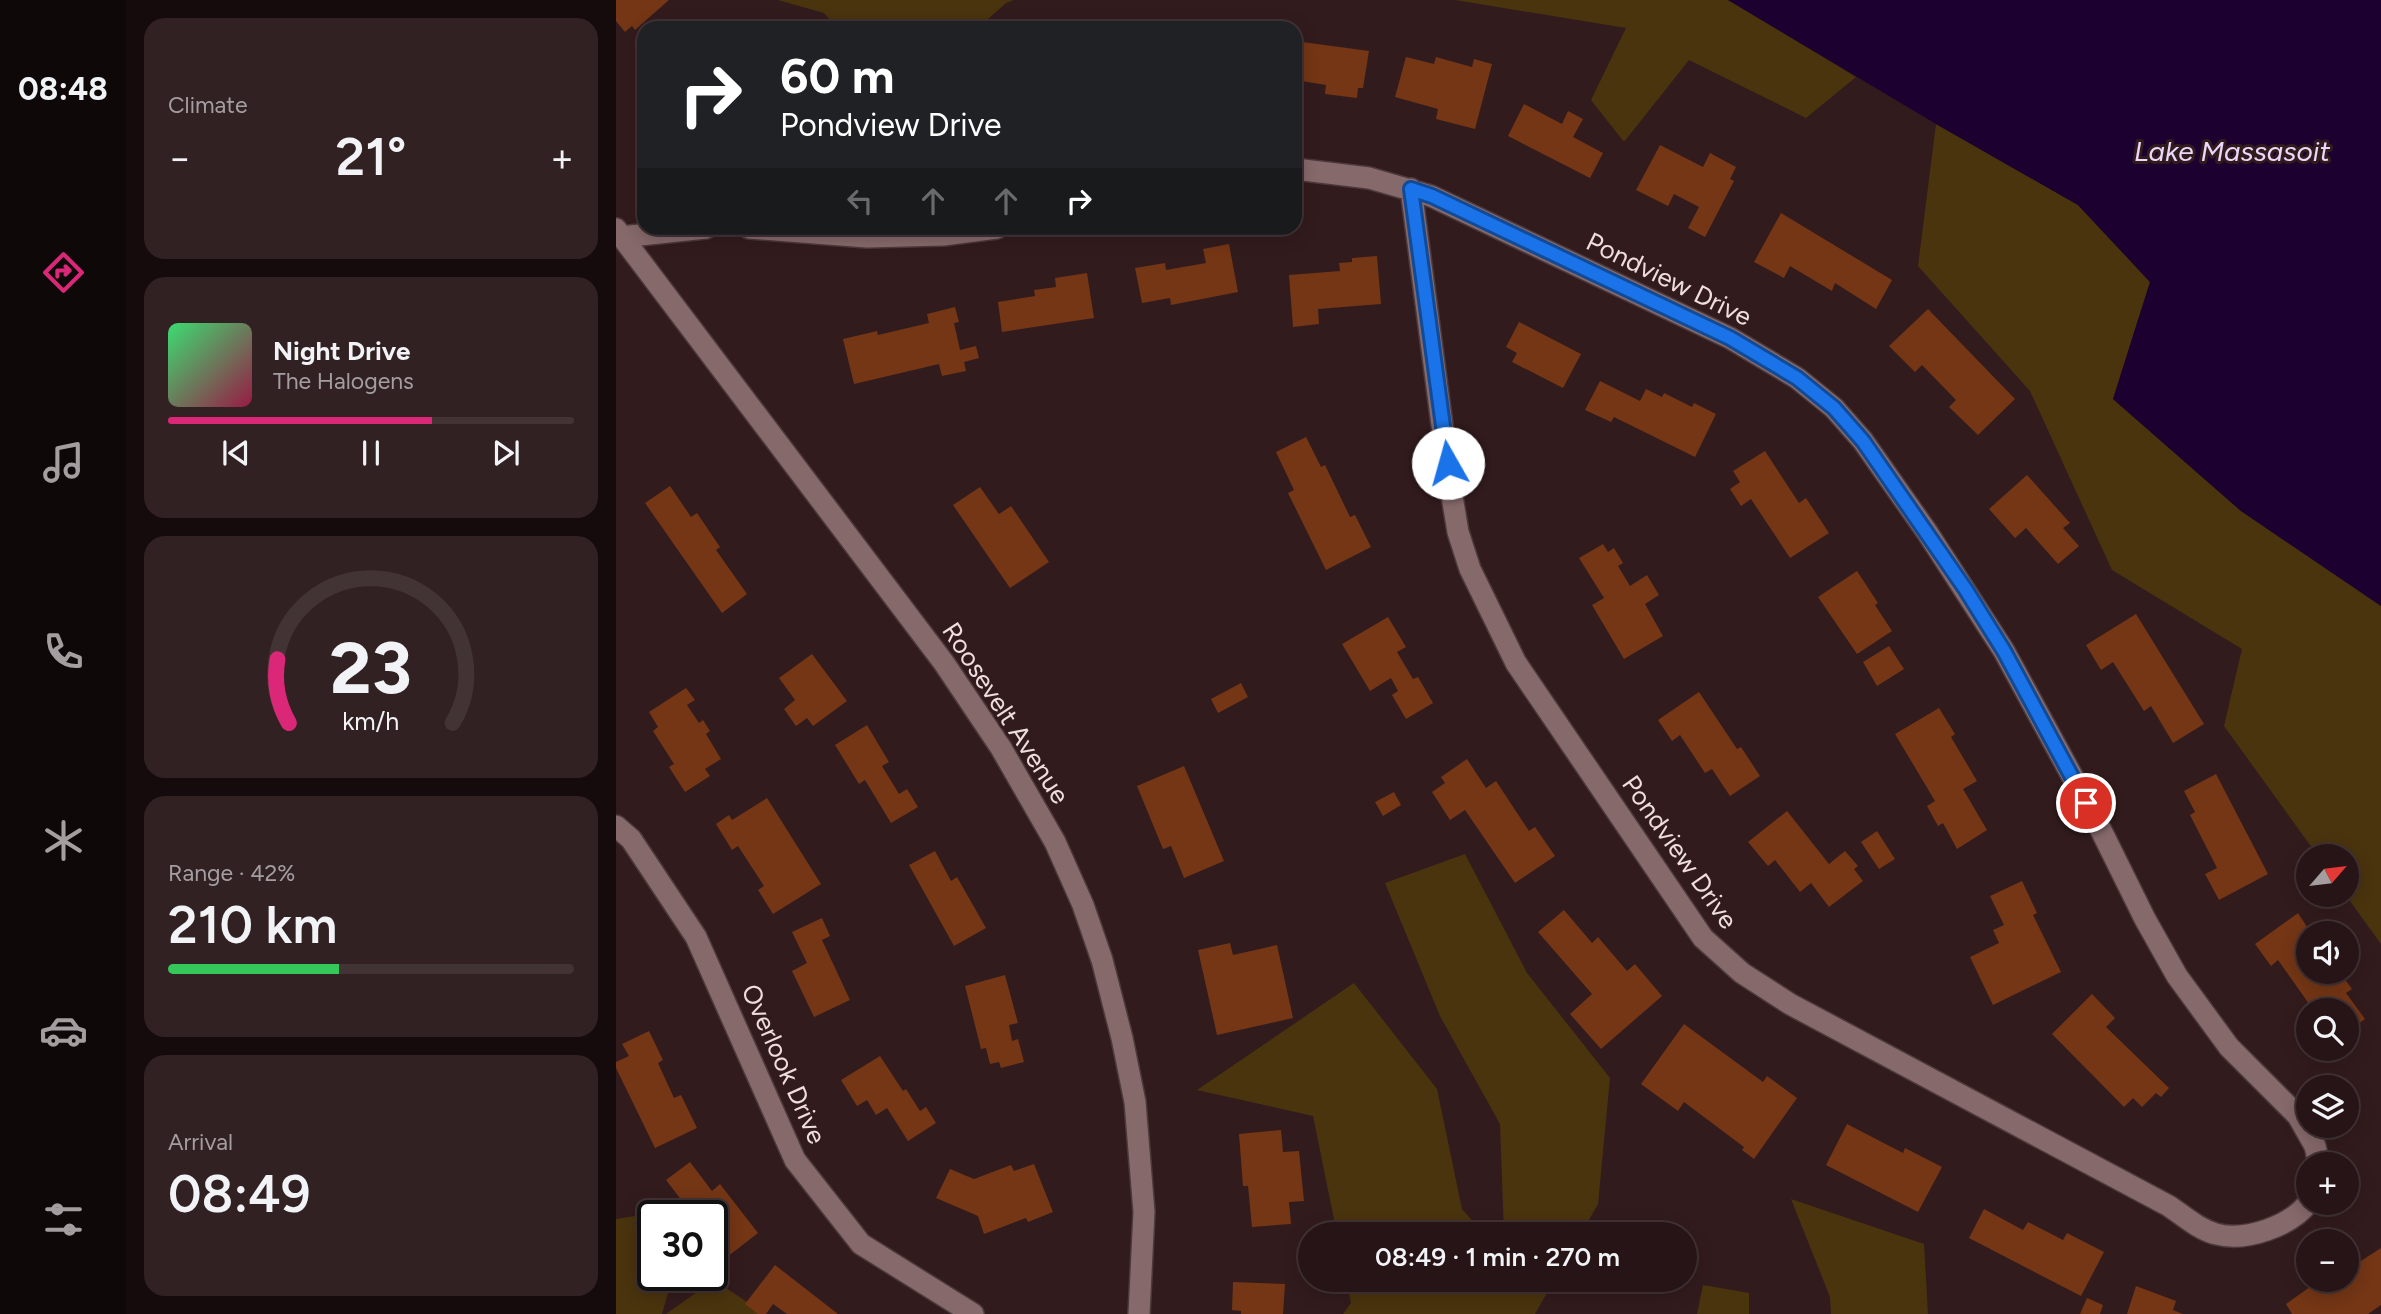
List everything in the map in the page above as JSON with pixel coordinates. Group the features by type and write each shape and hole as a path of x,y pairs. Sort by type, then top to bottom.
{"street":[{"name":"Pondview Drive","path":"1302,170 1369,178 1432,196 1730,338 1797,378 1834,408 1850,425 1947,560 2004,651 2095,818 2145,919 2188,992 2229,1047 2298,1116 2312,1139 2316,1152"},
{"name":"Pondview Drive","path":"1411,189 1449,478 1458,532 1470,569 1516,663 1703,938 1742,973 1790,1004 2169,1206 2200,1227 2217,1234 2257,1232 2288,1222 2298,1215"},
{"path":"619,233 637,232"},
{"name":"Roosevelt Avenue","path":"619,233 944,663 1001,748 1055,842 1083,905 1098,949 1122,1038 1135,1102 1144,1212 1139,1314"},
{"path":"841,235 943,235"},
{"name":"Overlook Drive","path":"616,826 631,839 696,937 795,1160 861,1244 973,1314"}],"shaded area":[{"path":"778,0 1014,0 1006,3 986,21 831,21 824,13"},
{"path":"1455,0 1728,0 1856,77 1806,118 1689,60 1624,142 1591,100 1626,28"},
{"path":"1936,124 2078,205 2150,282 2113,399 2241,511 2381,606 2381,944 2354,907 2359,907 2359,844 2309,844 2224,726 2242,649 2112,570 2030,391 1918,266"},
{"path":"1465,854 1527,973 1610,1078 1598,1204 1588,1222 1504,1222 1500,1124 1440,1016 1385,883"},
{"path":"1354,983 1437,1089 1462,1209 1473,1222 1335,1222 1313,1116 1197,1090"},
{"path":"1791,1199 1924,1244 1928,1314 1831,1314 1830,1297"},
{"path":"637,1218 637,1291 669,1291 662,1314 616,1314 616,1219"},
{"path":"1703,1285 1749,1293 1749,1314 1697,1314"},
{"path":"728,1289 765,1314 666,1314 698,1291"},
{"path":"1349,1292 1548,1292 1535,1314 1343,1314 1351,1303"}],"water":[{"name":"Lake Massasoit","path":"1728,0 2381,0 2381,606 2241,511 2113,399 2150,282 2078,205"}],"building":[{"path":"616,0 669,0 645,21 637,21 635,30 632,26 625,32 616,21"},
{"path":"1302,42 1369,51 1363,88 1358,88 1357,98 1325,94 1326,85 1302,81"},
{"path":"1406,57 1434,64 1436,57 1472,67 1474,59 1492,64 1475,129 1436,119 1438,109 1395,97"},
{"path":"1524,104 1562,124 1568,111 1583,119 1573,137 1603,153 1590,178 1508,136"},
{"path":"1660,145 1703,167 1710,153 1736,167 1730,179 1734,181 1705,237 1688,228 1699,207 1674,194 1668,206 1636,190"},
{"path":"1781,213 1892,280 1876,309 1835,283 1832,291 1790,266 1784,278 1754,262"},
{"path":"1229,244 1238,292 1171,305 1170,298 1142,303 1135,268 1165,263 1166,270 1206,263 1203,249"},
{"path":"1377,256 1381,304 1318,309 1319,324 1293,327 1289,275 1340,271 1339,263 1352,262 1352,258"},
{"path":"1087,273 1094,318 1002,332 998,302 1035,296 1034,290 1056,287 1055,278"},
{"path":"955,307 959,322 954,323 960,350 976,346 979,358 964,362 966,371 942,376 939,364 854,384 843,339 877,331 878,335 929,323 927,314"},
{"path":"1928,309 2015,399 1978,435 1949,407 1956,400 1922,365 1915,372 1889,346"},
{"path":"1519,322 1581,354 1563,388 1512,362 1517,353 1506,347"},
{"path":"1600,381 1640,401 1646,389 1662,397 1664,393 1692,407 1694,403 1716,414 1695,457 1614,417 1611,422 1585,410"},
{"path":"1306,437 1321,467 1325,465 1350,517 1355,515 1371,547 1326,570 1288,493 1294,490 1276,452"},
{"path":"1765,451 1799,503 1806,498 1829,533 1790,558 1751,499 1741,506 1730,489 1740,482 1733,471"},
{"path":"2027,475 2070,523 2063,528 2079,546 2058,564 2026,528 2015,538 1989,509"},
{"path":"670,486 691,517 697,513 720,547 716,550 747,594 722,613 645,503"},
{"path":"980,487 999,514 1011,506 1049,562 1010,588 953,505"},
{"path":"1603,544 1608,552 1614,548 1623,563 1618,566 1630,586 1647,575 1659,595 1645,604 1663,636 1624,659 1592,605 1604,598 1579,558"},
{"path":"1857,571 1892,631 1857,654 1818,597"},
{"path":"2136,614 2204,724 2173,743 2151,706 2144,711 2113,662 2101,670 2086,645"},
{"path":"1388,617 1406,647 1397,652 1413,679 1418,677 1433,703 1406,719 1392,695 1398,691 1391,678 1370,691 1342,644"},
{"path":"1889,646 1904,669 1877,686 1863,662"},
{"path":"812,654 847,701 813,726 807,718 796,726 784,709 795,700 779,678"},
{"path":"1241,683 1248,697 1218,713 1211,699"},
{"path":"686,688 695,700 687,705 699,723 703,720 710,731 706,734 721,759 705,769 710,776 685,792 669,767 674,764 653,731 658,727 649,712"},
{"path":"1699,692 1737,749 1741,747 1760,776 1730,796 1712,769 1705,773 1680,735 1672,741 1658,720"},
{"path":"1939,708 1955,734 1951,737 1977,781 1963,789 1987,830 1957,849 1943,823 1938,826 1927,806 1935,801 1895,734"},
{"path":"867,725 889,762 882,766 899,794 907,789 918,807 891,823 865,780 859,784 835,745"},
{"path":"1467,759 1486,788 1496,781 1529,831 1535,827 1555,856 1515,883 1465,810 1450,820 1432,792 1445,783 1441,777"},
{"path":"1184,766 1224,861 1184,878 1171,846 1163,849 1137,786"},
{"path":"2216,774 2268,874 2219,900 2205,874 2217,868 2190,815 2195,812 2184,791"},
{"path":"1394,792 1401,805 1383,816 1375,802"},
{"path":"767,798 821,884 773,914 758,890 764,886 738,846 732,850 716,824 729,815 732,820"},
{"path":"1787,811 1829,864 1845,851 1858,866 1854,869 1863,881 1829,907 1811,883 1800,892 1775,860 1768,866 1748,842"},
{"path":"1877,831 1895,859 1879,869 1861,842"},
{"path":"935,851 951,881 957,877 986,928 954,946 909,865"},
{"path":"2022,881 2037,913 2033,915 2061,972 1993,1005 1970,957 1999,943 1993,930 2004,925 1990,896"},
{"path":"1564,910 1592,943 1598,937 1627,971 1635,964 1662,996 1601,1049 1570,1014 1592,994 1538,932"},
{"path":"2298,913 2303,921 2296,921 2296,984 2348,984 2352,989 2346,993 2350,998 2305,998 2278,960 2271,966 2255,944"},
{"path":"822,918 830,936 822,940 850,1000 814,1017 792,971 807,963 792,932"},
{"path":"1230,943 1233,955 1277,945 1293,1018 1217,1035 1198,950"},
{"path":"1005,975 1018,1023 1009,1025 1012,1041 1018,1039 1024,1062 1001,1068 999,1062 990,1064 986,1048 981,1049 965,986"},
{"path":"2092,994 2115,1018 2106,1027 2169,1088 2161,1097 2156,1093 2142,1107 2133,1098 2124,1107 2052,1034"},
{"path":"2359,1011 2365,1019 2359,1023"},
{"path":"1684,1024 1763,1082 1767,1076 1797,1098 1754,1159 1742,1150 1744,1147 1684,1102 1678,1111 1641,1084"},
{"path":"649,1031 663,1060 658,1063 674,1098 681,1095 697,1128 655,1148 616,1068 616,1062 629,1056 622,1044"},
{"path":"880,1056 903,1091 906,1089 920,1111 926,1107 936,1123 908,1141 887,1108 876,1115 867,1100 857,1106 841,1080"},
{"path":"1847,1124 1903,1153 1905,1148 1942,1167 1918,1212 1826,1165"},
{"path":"1281,1130 1283,1152 1299,1151 1304,1201 1289,1202 1291,1224 1252,1227 1248,1186 1243,1186 1239,1134"},
{"path":"690,1162 712,1191 720,1184 758,1233 728,1256 728,1200 681,1200 666,1180"},
{"path":"1034,1164 1053,1212 1028,1222 1026,1218 984,1234 978,1216 936,1198 950,1169 974,1179 1011,1165 1014,1171"},
{"path":"1984,1209 2023,1230 2028,1222 2063,1240 2067,1233 2104,1252 2081,1296 1969,1238"},
{"path":"2381,1248 2381,1305 2368,1314 2292,1314 2286,1304 2303,1292 2359,1292 2359,1262"},
{"path":"775,1265 838,1314 787,1314 773,1304 766,1314 758,1314 745,1304"},
{"path":"1233,1282 1285,1284 1283,1314 1241,1314 1241,1311 1232,1310"},
{"path":"2136,1286 2176,1301 2173,1310 2183,1314 2127,1314"},
{"path":"2087,1298 2103,1305 2100,1314 2080,1314"}],"route":[{"path":"1448,463 1411,189 1432,196 1730,338 1797,378 1834,408 1863,441 1966,590 2004,651 2086,803"}]}
